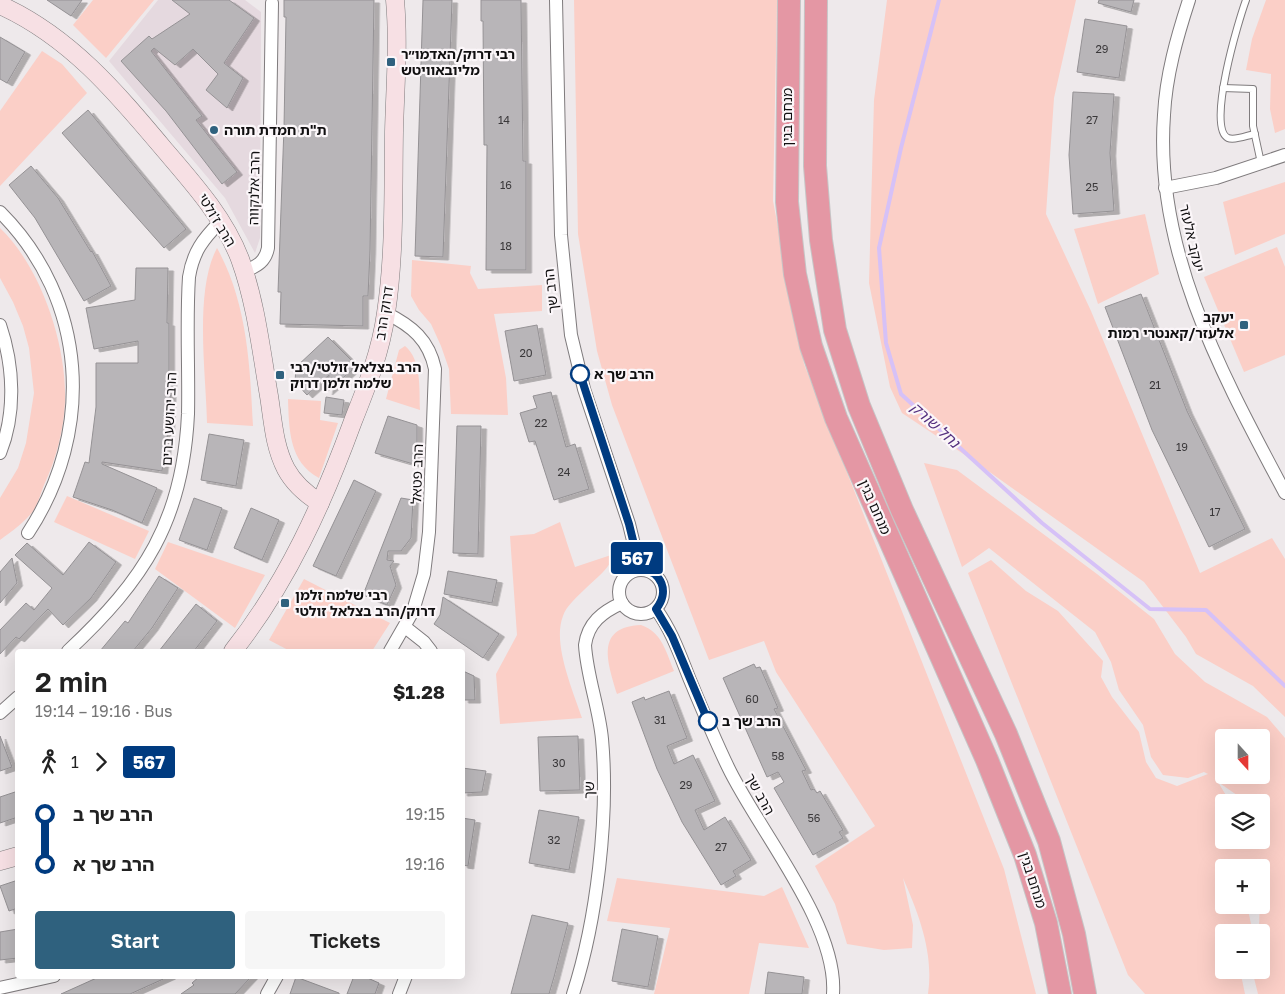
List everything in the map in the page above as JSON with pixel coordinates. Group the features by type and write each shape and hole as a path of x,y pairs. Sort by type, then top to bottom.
{"highway":[{"name":"מנחם בגין","path":"789,0 787,202 795,274 811,346 836,418 987,760 1026,855 1046,923 1060,994"},
{"name":"מנחם בגין","path":"816,0 815,166 821,240 835,330 860,406 902,510 1006,734 1050,842 1074,934 1085,994"}],"street":[{"name":"דרוק הרב","path":"234,649 262,612 284,575 320,503 367,384 386,313 393,229 395,0"},
{"name":"הרב שך","path":"556,0 561,235 571,335 584,389 629,524 640,569"},
{"name":"יעקב אלעזר","path":"1189,0 1174,46 1164,115 1165,188 1180,264 1209,344 1285,493"},
{"name":"הרב אלנקווה","path":"244,272 260,263 266,257 268,248 272,2"},
{"name":"הרב ז'ולטי","path":"0,5 30,21 65,44 102,77 194,185 220,222 231,240 244,272 260,336 279,453 294,482 305,494 320,503"},
{"path":"1165,188 1200,183 1285,155"},
{"path":"0,212 24,240 52,287 66,328 72,367 72,417 61,467 50,496 28,533"},
{"name":"הרב יהושע ברים","path":"70,649 110,610 143,568 155,548 170,512 178,489 185,450 190,271 193,256 198,245 220,222"},
{"name":"הרב פטאל","path":"386,313 414,329 428,346 436,369 427,555 419,594 405,627 391,649"},
{"path":"0,325 9,358 11,391 7,432 0,454"},
{"path":"640,569 654,573 662,583 663,597 656,609 649,613 634,613 622,603 619,588 621,581 626,575 640,569"},
{"name":"שך","path":"574,994 591,916 604,791 602,735 585,645 588,631 599,616 622,603"},
{"name":"הרב שך","path":"656,609 670,630 729,769 799,889 821,933 832,969 833,994"},
{"path":"405,627 424,642 429,649"},
{"path":"0,713 15,700"},
{"path":"0,861 15,857"},
{"path":"0,988 40,979"},
{"path":"267,994 275,979"},
{"path":"399,994 405,979"}],"lane":[{"path":"1246,0 1233,39 1223,88 1223,132 1226,138 1231,140 1255,134"},
{"path":"1223,88 1253,89 1252,105 1255,134 1261,163"}],"shaded area":[{"path":"93,0 154,0 106,58 73,25"},
{"name":"ת\"ת חמדת תורה","path":"158,0 245,0 261,12 260,238 255,253 225,198 109,61"},
{"path":"574,0 777,0 773,201 804,364 1004,869 1036,994 928,994 929,964 924,934 903,878 913,925 912,948 884,950 847,944 835,904 815,866 875,826 776,672 764,641 709,660 612,405 597,351 578,234"},
{"path":"887,0 1076,0 1054,98 1046,214 1091,311 1200,573 1272,538 1285,559 1285,717 1253,686 1196,654 1186,637 1144,582 977,463 902,413 890,387 869,283 874,100"},
{"path":"1266,0 1285,0 1285,129 1275,133 1270,109 1271,74 1246,70 1252,39"},
{"path":"42,51 62,64 87,93 0,186 0,111"},
{"path":"1285,182 1285,234 1235,255 1223,202"},
{"path":"1145,214 1159,274 1098,304 1074,229"},
{"path":"0,228 15,244 28,264 49,308 61,356 65,401 56,455 35,507 23,522 0,540 0,498 18,468 26,443 34,393 29,348 23,326 0,278"},
{"path":"1277,247 1285,267 1285,355 1244,372 1204,277"},
{"path":"217,248 235,290 241,312 248,357 253,426 207,423 203,309 210,266"},
{"path":"412,260 471,266 470,273 478,289 542,285 542,311 494,314 506,378 508,415 451,414 449,369 431,324 419,310 411,296"},
{"path":"405,346 417,367 420,410 386,399 399,350"},
{"path":"288,399 321,401 320,420 338,423 319,478 309,471 296,454 290,433"},
{"path":"924,463 957,470 1097,574 1154,619 1175,654 1205,682 1267,717 1285,738 1285,994 1258,994 1254,979 1270,979 1270,924 1259,924 1259,914 1270,914 1270,859 1215,859 1215,914 1249,914 1251,924 1215,924 1215,979 1242,979 1245,994 1145,994 1128,975 968,573 991,560 1026,591 1058,611 1103,661 1101,677 1112,697 1139,732 1146,762 1156,778 1177,786 1208,774 1204,772 1188,778 1163,775 1151,757 1143,725 1119,690 1111,662 1095,632 989,548 962,567","holes":["1215,729 1270,729 1270,784 1221,784 1235,794 1270,794 1270,849 1215,849 1215,794 1225,794 1219,784 1215,784"]},
{"path":"67,496 149,531 135,559 54,522"},
{"path":"560,522 575,567 614,554 606,569 567,609 560,627 560,640 565,667 582,718 500,724 496,674 517,635 510,536 534,534"},
{"path":"168,542 265,575 235,628 155,569"},
{"path":"304,579 390,623 373,649 286,649 269,640"},
{"path":"641,625 654,632 659,638 674,671 617,694 608,659 610,640 616,632 626,627"},
{"path":"617,878 764,896 782,887 809,948 759,943 749,994 654,994 670,928 607,921"}],"building":[{"path":"47,0 82,0 71,16"},
{"path":"172,0 229,0 254,18 224,63 243,78 227,108 206,90 218,74 193,49 175,65 154,48 151,51 202,116 196,120 237,172 222,184 166,111 121,61 149,36 152,39 190,14"},
{"path":"284,0 374,0 370,251 368,296 363,296 363,326 280,324 281,292 278,292 284,127 286,17 284,17"},
{"path":"423,0 452,0 443,257 415,256"},
{"path":"481,0 521,0 523,161 526,161 526,270 486,270 487,145 484,145 483,21 481,21"},
{"path":"1099,0 1134,0 1131,12 1098,3"},
{"path":"1085,19 1127,26 1119,78 1077,72"},
{"path":"0,37 25,52 7,83 0,79"},
{"path":"1073,92 1114,94 1110,153 1114,211 1073,214 1069,155"},
{"path":"88,110 186,229 164,248 62,133"},
{"path":"31,166 58,198 92,251 111,286 84,301 35,218 9,185"},
{"path":"136,268 168,268 167,323 169,323 169,380 171,381 169,425 162,471 102,462 102,464 157,488 142,523 112,510 73,497 85,462 89,463 96,407 96,363 138,363 138,341 94,349 86,308 135,300"},
{"path":"1141,294 1187,411 1245,529 1209,547 1152,430 1105,307"},
{"path":"537,325 546,375 514,381 505,331"},
{"path":"328,337 352,361 352,370 327,392 329,375 307,395 295,382 296,367"},
{"path":"551,392 566,447 575,444 589,489 554,500 535,441 529,442 520,413 537,408 533,396"},
{"path":"326,397 344,400 342,415 324,413"},
{"path":"388,416 417,425 417,465 375,453"},
{"path":"457,426 481,426 478,554 453,553"},
{"path":"209,434 244,440 236,486 201,480"},
{"path":"354,480 376,491 336,576 313,566"},
{"path":"194,498 222,508 207,550 179,540"},
{"path":"401,498 413,500 411,538 401,551 388,551 387,560 394,561 390,566 396,585 387,605 363,595"},
{"path":"251,508 279,520 262,560 234,548"},
{"path":"89,542 116,562 91,598 63,625 48,609 19,639 16,637 0,654 0,630 26,603 34,610 52,588 15,555 27,543 63,575"},
{"path":"12,558 17,583 0,603 0,572"},
{"path":"448,571 497,580 492,603 444,594"},
{"path":"159,576 178,588 152,628 135,649 102,649 125,621 128,623"},
{"path":"443,597 499,634 483,658 434,624 440,615"},
{"path":"196,604 217,621 196,649 161,649"},
{"path":"754,664 756,668 760,667 778,708 774,709 806,770 802,771 811,790 814,789 817,793 820,791 843,830 839,832 843,838 813,855 774,788 784,782 778,772 767,777 723,678"},
{"path":"465,672 474,676 475,700 465,700"},
{"path":"669,691 687,738 667,746 674,764 693,755 715,801 695,810 704,830 725,817 751,860 733,871 736,876 721,885 682,822 657,769 632,702 644,697 645,700"},
{"path":"0,736 12,767 0,771"},
{"path":"578,736 580,790 540,791 538,737"},
{"path":"465,768 486,771 482,792 465,793"},
{"path":"15,792 15,818 0,823 0,797"},
{"path":"539,810 579,817 569,870 529,863"},
{"path":"465,818 475,820 468,866 465,866"},
{"path":"15,881 15,909 9,911 0,886"},
{"path":"532,915 568,923 554,977 549,994 511,994"},
{"path":"622,929 658,936 648,987 612,981"},
{"path":"15,930 15,958 0,960 0,932"},
{"path":"768,972 804,977 802,994 765,994"},
{"path":"94,979 163,979 130,994 61,994"},
{"path":"197,979 249,979 235,994 181,994 194,985 192,983"},
{"path":"295,979 301,979 339,993 339,994 290,994"},
{"path":"353,979 370,979 379,983 375,994 347,994"}],"waterway":[{"name":"נחל שורק","path":"939,0 901,148 879,248 886,343 901,394 1042,523 1150,609 1206,610 1285,686"}],"bus line":[{"name":"567","path":"580,374 593,420 629,524 640,569 654,573 662,583 663,597 656,609 667,624 708,721"}],"place":[{"name":"רבי דרוק/האדמו״ר מליובאוויטש","path":"391,62"},
{"name":"ת\"ת חמדת תורה","path":"214,130"},
{"name":"יעקב אלעזר/קאנטרי רמות","path":"1244,325"},
{"name":"הרב שך א","path":"580,374"},
{"name":"הרב בצלאל זולטי/רבי שלמה זלמן דרוק","path":"280,375"},
{"name":"רבי שלמה זלמן דרוק/הרב בצלאל זולטי","path":"285,603"},
{"name":"הרב שך ב","path":"708,721"}]}
